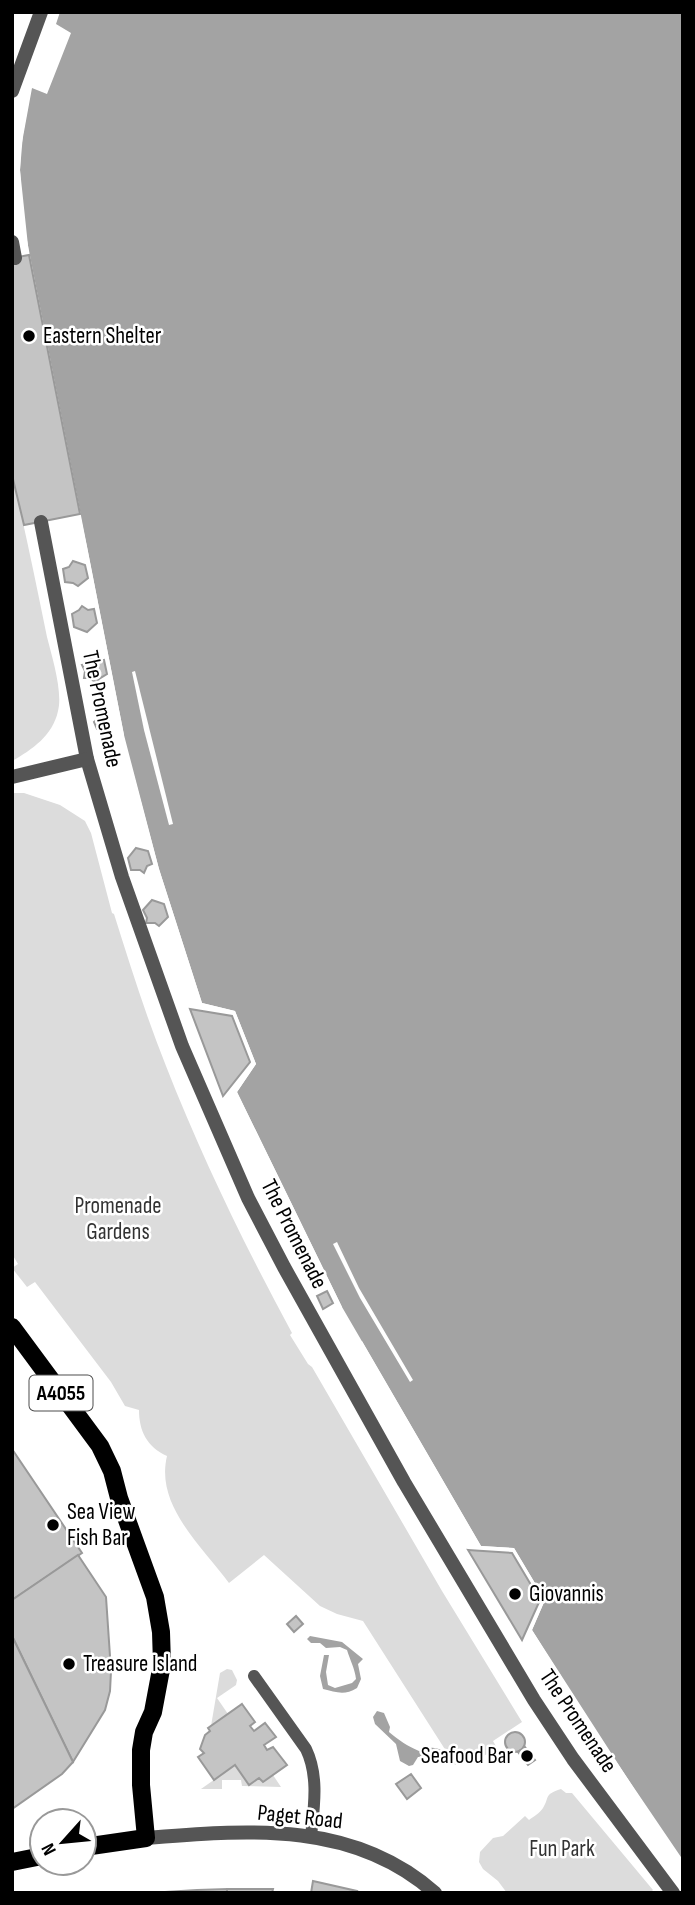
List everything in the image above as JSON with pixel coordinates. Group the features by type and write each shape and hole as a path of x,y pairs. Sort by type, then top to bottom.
{"main road":[{"name":"A4055","path":"12,1328 100,1446 113,1472 119,1498 155,1597 161,1632 162,1664 153,1712 144,1732 141,1751 146,1838"},
{"path":"98,1845 146,1838"}],"street":[{"path":"12,91 41,12"},
{"path":"12,242 15,258"},
{"name":"The Promenade","path":"41,522 87,759 121,877 182,1046 243,1185 284,1267 404,1482 534,1700 589,1781 673,1893"},
{"path":"12,777 87,759"},
{"name":"Paget Road","path":"146,1838 246,1833 330,1839 383,1857 406,1869 435,1893"}],"lane":[{"path":"254,1676 312,1760 315,1798 311,1836"}],"green space":[{"path":"12,475 56,674 59,703 55,720 47,734 34,747 12,761"},
{"name":"Promenade Gardens","path":"12,793 24,793 60,805 85,821 91,833 112,913 152,1028 194,1134 225,1201 292,1333 290,1335 312,1367 442,1591 522,1722 493,1741 497,1748 477,1760 473,1754 455,1765 363,1621 320,1606 264,1555 229,1583 194,1540 174,1508 165,1474 167,1456 149,1443 141,1425 139,1410 125,1406 111,1382 35,1282 27,1287 12,1268 18,1264 12,1254"},
{"path":"227,1669 232,1670 237,1680 236,1685 217,1698 228,1714 211,1726 220,1673"},
{"path":"235,1765 249,1785 259,1778 263,1782 273,1775 281,1787 242,1786 241,1780 222,1780 222,1789 201,1789"},
{"name":"Fun Park","path":"561,1789 572,1793 653,1890 650,1893 507,1893 498,1881 483,1869 479,1862 480,1852 493,1838 503,1836 525,1816 529,1820 540,1812 549,1795"}],"shaded area":[{"path":"60,12 683,12 683,1860 588,1720 532,1630 545,1600 514,1548 481,1546 342,1307 237,1092 256,1064 235,1011 202,1003 159,869 124,735 23,220 21,148 32,88 47,94 71,33 56,24"},
{"path":"310,1636 342,1642 363,1659 358,1664 361,1679 357,1688 344,1693 323,1689 320,1676 324,1655 329,1655 326,1672 328,1685 335,1688 352,1683 356,1679 355,1672 347,1650 311,1643 307,1639"},
{"path":"377,1711 384,1713 390,1727 389,1732 403,1743 419,1751 438,1749 443,1756 418,1757 413,1765 409,1766 400,1761 396,1744 375,1724 373,1717"}],"pier":[{"path":"32,84 20,170 29,255 26,256 16,170 23,112 28,86"},
{"path":"77,514 80,514 87,547 124,735 121,736"},
{"path":"135,671 173,824 169,825 144,730 132,672"},
{"path":"133,772 159,869 202,1003 235,1011 256,1064 237,1092 342,1307 339,1309 234,1093 252,1064 232,1014 199,1004 156,870 130,773"},
{"path":"337,1242 359,1288 413,1380 410,1382 360,1298 333,1244"},
{"path":"362,1341 481,1546 514,1548 545,1600 532,1630 662,1832 659,1834 528,1631 541,1600 512,1552 478,1548 358,1343"}],"building":[{"name":"Eastern Shelter","path":"29,255 80,514 24,525 12,475 12,258"},
{"path":"73,561 85,565 88,578 78,586 65,582 63,569 69,567"},
{"path":"82,606 88,610 94,609 97,623 87,632 74,627 72,614"},
{"path":"92,656 99,661 104,660 107,674 97,683 84,678 82,665"},
{"path":"100,716 108,718 110,726 104,731 97,729 94,722"},
{"path":"136,848 148,851 152,864 147,866 144,873 131,870 128,858"},
{"path":"152,900 164,904 168,917 159,926 146,923 143,910"},
{"path":"190,1009 232,1016 250,1062 223,1096"},
{"path":"327,1291 333,1303 323,1309 317,1296"},
{"path":"12,1449 82,1553 12,1600"},
{"name":"Giovannis","path":"468,1550 512,1553 540,1600 522,1640"},
{"name":"Treasure Island","path":"78,1555 106,1597 111,1671 105,1710 73,1762 12,1636 12,1600"},
{"path":"296,1616 303,1624 294,1632 287,1624"},
{"path":"12,1636 73,1762 62,1774 12,1809"},
{"path":"242,1704 255,1722 250,1726 254,1731 265,1723 276,1737 264,1745 267,1750 273,1747 287,1765 263,1782 259,1778 249,1785 235,1765 214,1780 198,1757 204,1753 200,1749 205,1735 210,1731 208,1728"},
{"path":"515,1732 522,1735 525,1742 522,1749 515,1752 508,1749 505,1742 508,1735"},
{"name":"Seafood Bar","path":"525,1747 535,1760 528,1765 518,1752"},
{"path":"411,1774 421,1788 407,1799 396,1784"},
{"path":"313,1881 357,1891 311,1893"},
{"path":"227,1889 227,1893 165,1892 197,1890"},
{"path":"227,1889 273,1889 272,1893 227,1893"}],"place":[{"name":"Eastern Shelter","path":"29,336"},
{"name":"Sea View Fish Bar","path":"53,1525"},
{"name":"Giovannis","path":"515,1594"},
{"name":"Treasure Island","path":"69,1664"},
{"name":"Seafood Bar","path":"527,1756"}]}
